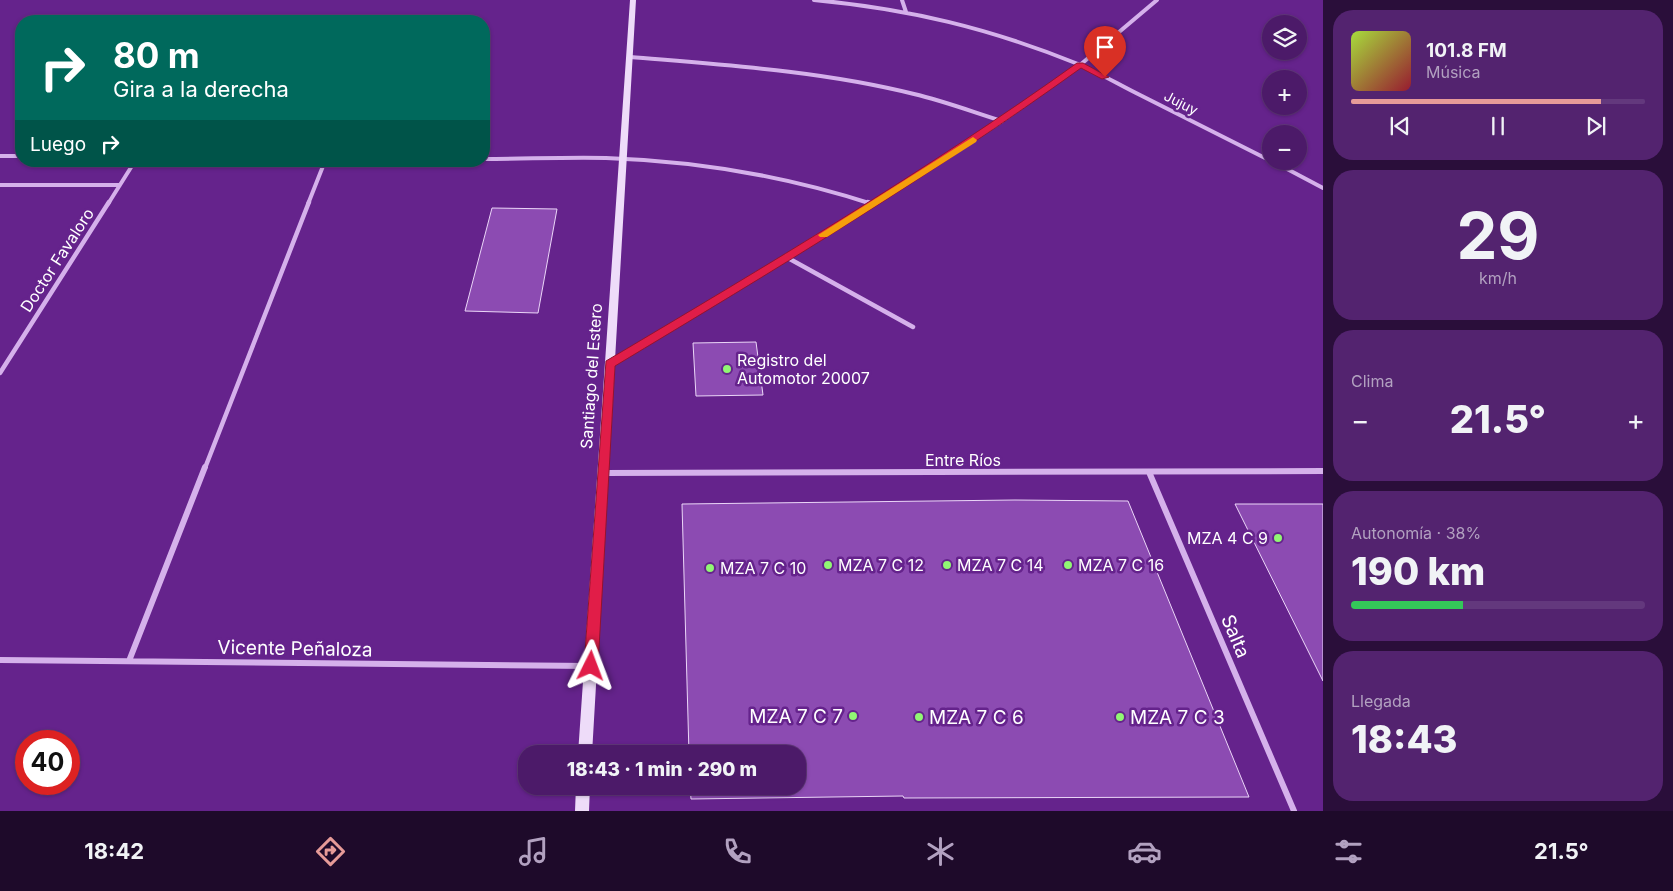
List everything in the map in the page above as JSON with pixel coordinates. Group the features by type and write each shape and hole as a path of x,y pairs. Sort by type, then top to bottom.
{"street":[{"name":"Santiago del Estero","path":"586,745 633,0"},
{"name":"Jujuy","path":"814,0 906,12 945,20 991,33 1080,65 1262,156"},
{"path":"902,0 906,12"},
{"path":"610,364 788,258 1002,121 1080,65 1157,0"},
{"path":"630,57 718,64 849,81 914,94 1002,121"},
{"path":"0,156 15,156"},
{"path":"490,159 623,159 720,168 770,175 833,190 873,204"},
{"name":"Doctor Favaloro","path":"0,373 131,167"},
{"path":"129,662 323,167"},
{"name":"Jujuy","path":"1288,170 1323,188"},
{"path":"0,185 120,185"},
{"path":"788,258 913,327"},
{"name":"Entre Ríos","path":"603,473 1323,471"},
{"name":"Salta","path":"1150,472 1294,811"},
{"name":"Vicente Peñaloza","path":"0,660 591,666"},
{"path":"582,811 583,795"}],"building":[{"path":"492,208 557,209 538,313 465,311"},
{"name":"Registro del Automotor 20007","path":"756,342 763,395 696,396 693,343"},
{"path":"1015,500 1128,501 1249,797 904,798 903,796 691,799 691,795 806,795 806,745 689,745 682,504"},
{"name":"MZA 4 C 9","path":"1235,504 1323,504 1323,681"}],"slow traffic":[{"path":"823,235 973,140"}],"place":[{"name":"Registro del Automotor 20007","path":"727,369"},
{"name":"MZA 4 C 9","path":"1278,538"},
{"name":"MZA 7 C 12","path":"828,565"},
{"name":"MZA 7 C 14","path":"947,565"},
{"name":"MZA 7 C 16","path":"1068,565"},
{"name":"MZA 7 C 10","path":"710,568"},
{"name":"MZA 7 C 7","path":"853,716"},
{"name":"MZA 7 C 6","path":"919,717"},
{"name":"MZA 7 C 3","path":"1120,717"}],"route":[{"path":"591,666 610,364 788,258 859,213 1002,121 1080,65 1105,77"}]}
